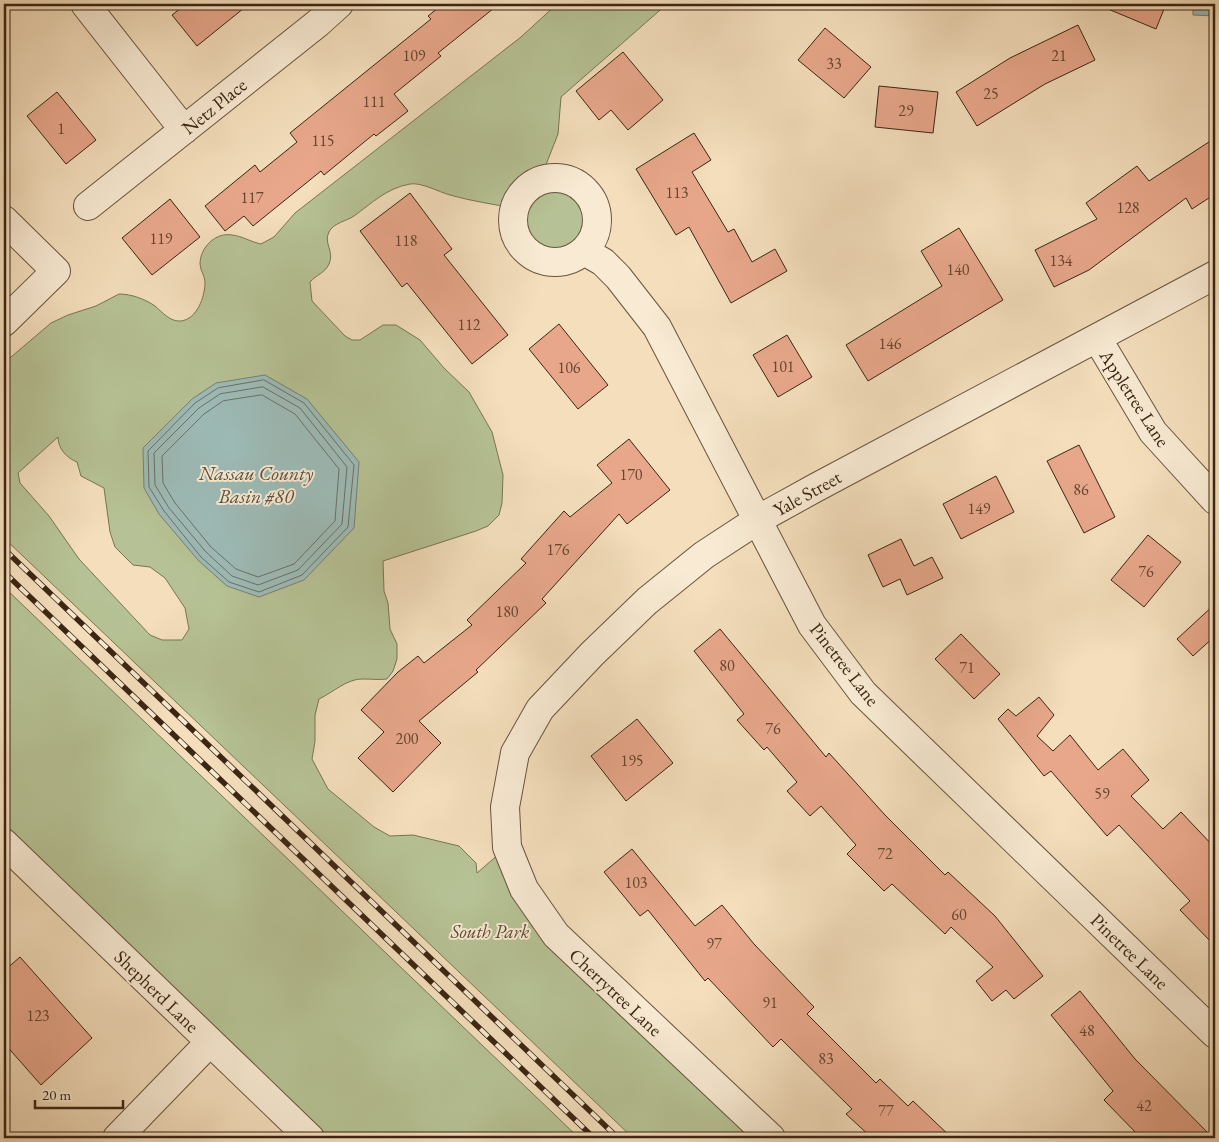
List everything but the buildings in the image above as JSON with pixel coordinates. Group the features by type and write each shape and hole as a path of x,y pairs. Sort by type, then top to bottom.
{"street":[{"path":"85,4 184,130"},
{"name":"Netz Place","path":"88,206 339,4"},
{"path":"4,220 56,271 4,322"},
{"name":"Pinetree Lane","path":"584,251 603,262 618,277 657,326 759,519 812,625 863,693 1215,1034"},
{"name":"Yale Street","path":"506,818 505,807 515,753 540,709 647,601 704,555 759,519 1215,275"},
{"name":"Appletree Lane","path":"1097,338 1153,432 1215,500"},
{"name":"Cherrytree Lane","path":"506,818 507,847 524,889 556,935 771,1138"},
{"name":"Shepherd Lane","path":"4,843 310,1138"},
{"path":"117,1138 210,1042"}],"green space":[{"name":"South Park","path":"557,4 667,4 561,97 558,134 540,180 559,179 572,181 583,188 588,194 598,216 595,236 583,250 566,260 547,261 529,254 517,237 513,208 474,201 414,184 387,192 354,216 334,226 329,232 327,240 331,255 330,260 325,270 310,282 312,301 345,336 352,340 360,340 383,325 396,325 420,340 444,368 469,392 492,432 503,475 502,503 499,515 488,526 383,561 384,591 388,603 390,629 397,644 397,659 393,671 387,679 357,679 340,686 319,699 315,715 315,741 312,759 328,789 374,827 390,836 413,835 459,846 476,863 477,873 507,847 524,889 771,1138 633,1138 4,538 4,363 51,323 96,306 119,294 147,301 173,320 181,321 192,316 196,312 204,294 205,282 200,266 203,252 210,242 220,236 232,235 261,244 274,237 295,213 521,37","holes":["58,437 64,452 77,462 81,476 104,488 110,532 115,547 133,565 150,567 165,578 185,608 189,629 182,640 162,640 150,635 79,559 49,516 20,483 18,473"]},
{"path":"4,587 579,1138 311,1138 4,843"}],"water":[{"path":"1193,4 1215,4 1215,16 1193,15"},
{"name":"Nassau County Basin #80","path":"265,375 307,399 359,462 354,528 304,580 259,597 227,586 198,560 159,514 144,488 143,448 192,399 216,383"}],"railway":[{"path":"4,549 618,1138"},
{"path":"4,572 594,1138"}]}
